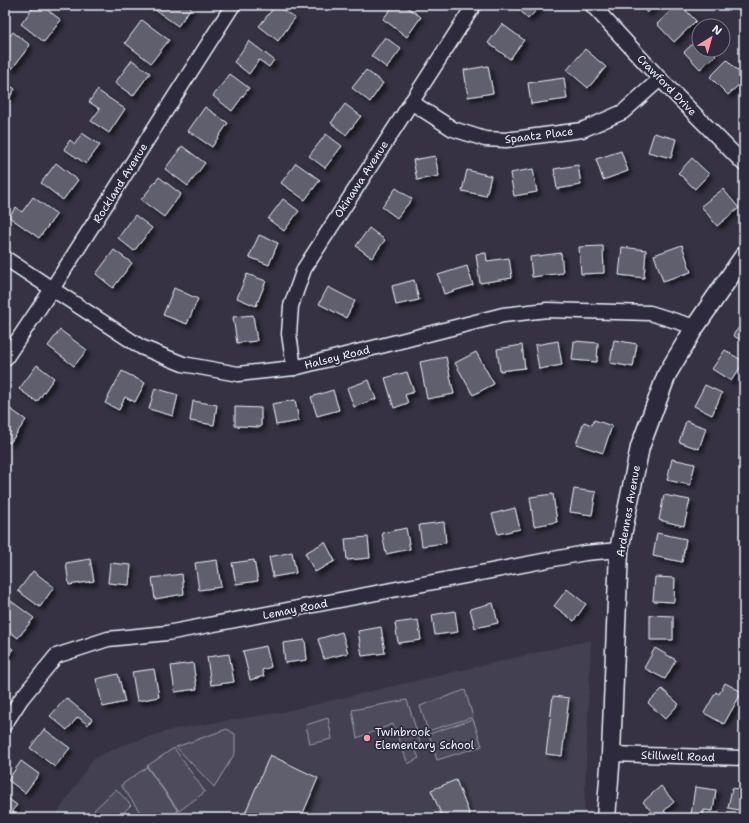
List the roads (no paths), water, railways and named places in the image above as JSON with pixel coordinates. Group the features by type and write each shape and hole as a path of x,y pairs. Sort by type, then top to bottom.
{"street":[{"name":"Rockland Avenue","path":"5,359 52,289 233,5"},
{"name":"Okinawa Avenue","path":"294,368 289,334 291,306 304,269 410,102 474,5"},
{"name":"Crawford Drive","path":"592,5 660,79 744,164"},
{"name":"Spaatz Place","path":"410,102 453,129 485,139 506,140 582,130 623,112 660,79"},
{"name":"Ardennes Avenue","path":"606,818 611,754 619,550 640,447 667,374 695,327 744,256"},
{"name":"Halsey Road","path":"5,258 141,346 183,364 238,374 294,368 503,315 547,310 650,313 695,327"},
{"name":"Lemay Road","path":"5,724 21,699 56,656 108,639 168,633 585,553 619,550"},
{"name":"Stillwell Road","path":"611,754 744,758"}],"place":[{"name":"Twinbrook Elementary School","path":"367,738"}]}
